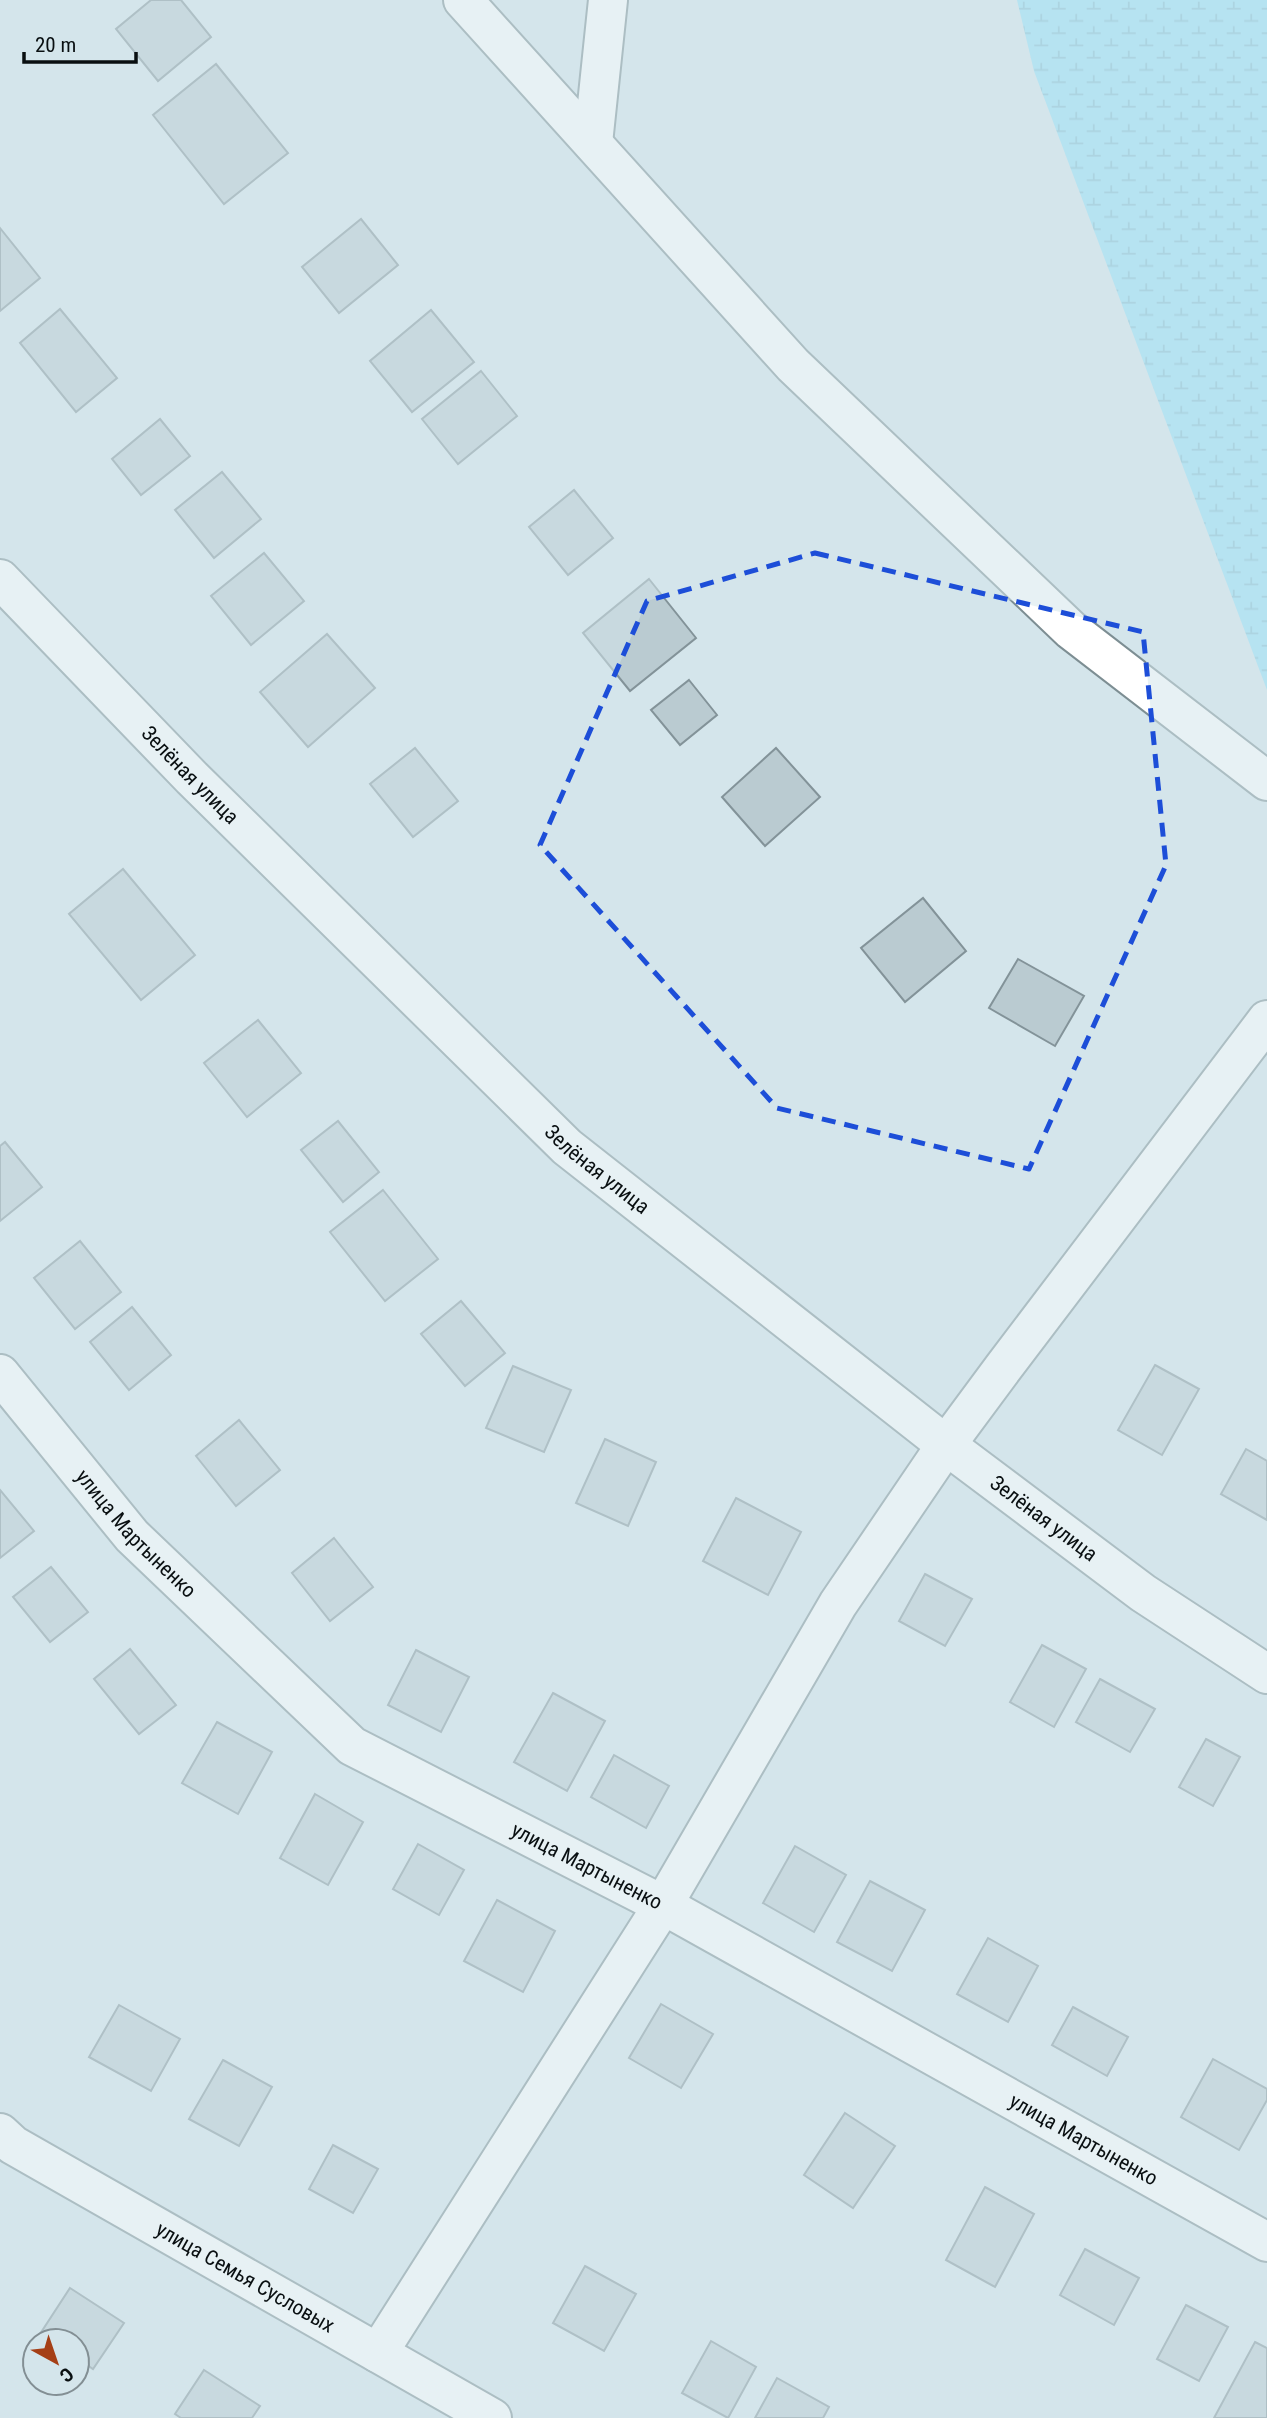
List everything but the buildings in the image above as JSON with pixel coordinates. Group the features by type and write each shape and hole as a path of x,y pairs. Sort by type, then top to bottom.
{"street":[{"path":"463,0 793,365 1071,630 1267,782"},
{"path":"593,143 608,0"},
{"name":"Зелёная улица","path":"0,579 192,778 567,1147 946,1445 1143,1593 1267,1674"},
{"path":"378,2353 663,1905 838,1604 946,1445 1267,1020"},
{"name":"улица Мартыненко","path":"0,1374 132,1536 352,1746 663,1905 1267,2242"},
{"name":"улица Семья Сусловых","path":"0,2133 13,2145 492,2418"}],"highlighted area":[{"path":"815,553 1143,632 1166,865 1029,1169 777,1108 540,845 647,601"}],"green space":[{"path":"1017,0 1267,0 1267,690 1034,71"}]}
